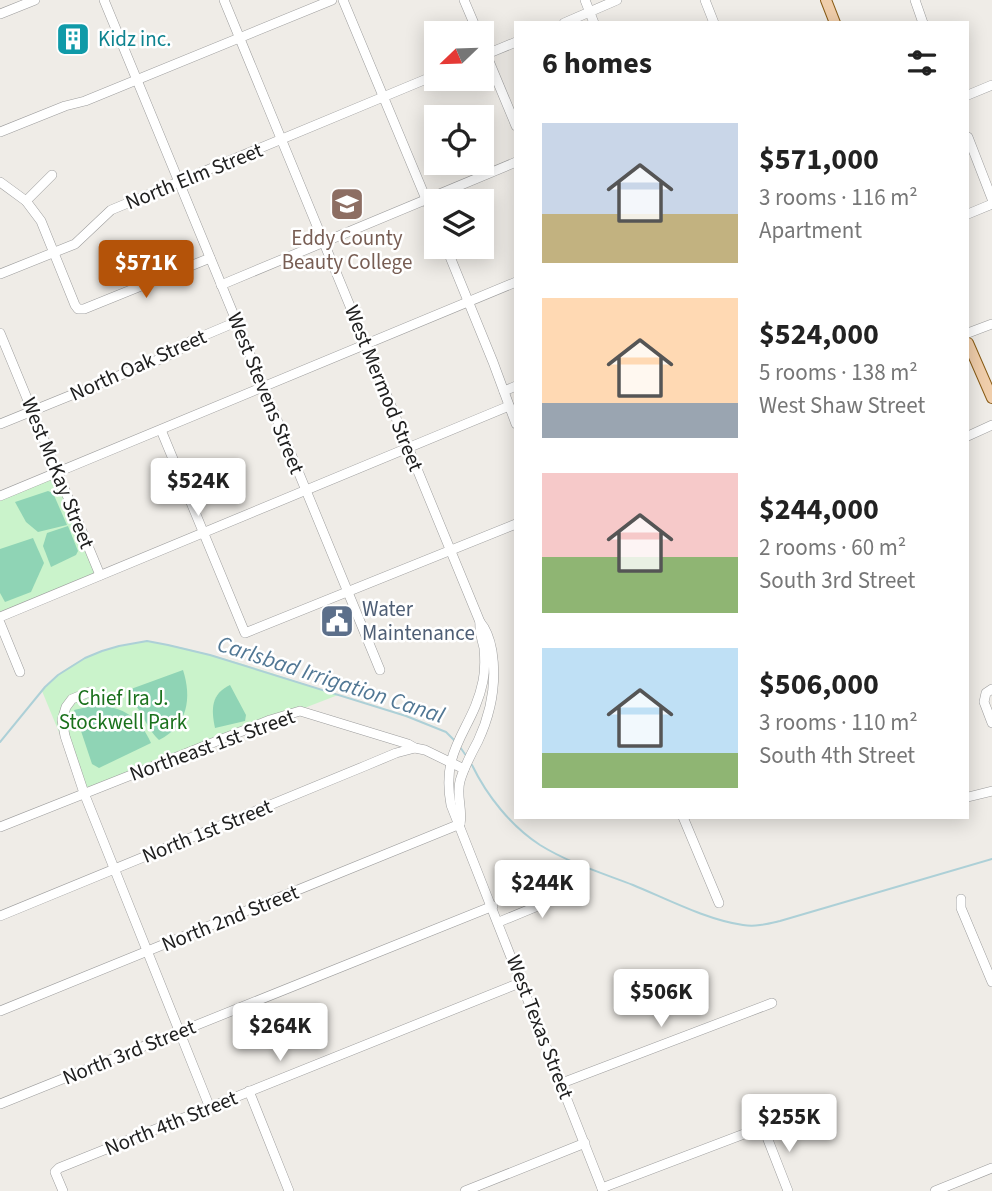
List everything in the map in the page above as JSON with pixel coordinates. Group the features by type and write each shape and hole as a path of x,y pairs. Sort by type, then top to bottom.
{"main road":[{"path":"826,0 834,21"},
{"path":"969,345 992,398"}],"street":[{"path":"0,14 35,0"},
{"name":"West Stevens Street","path":"104,0 380,670"},
{"name":"West Mermod Street","path":"224,0 480,622"},
{"path":"0,132 65,106 85,101 332,0"},
{"path":"344,0 424,195"},
{"path":"464,0 473,21"},
{"path":"585,0 593,21"},
{"path":"569,21 618,0"},
{"path":"705,0 714,21"},
{"path":"915,0 922,21"},
{"path":"494,51 514,44"},
{"path":"494,77 514,122"},
{"name":"North Elm Street","path":"0,274 75,244 111,210 424,80"},
{"path":"969,95 992,85"},
{"path":"969,140 992,202 969,214"},
{"path":"452,189 514,163"},
{"path":"26,201 52,175"},
{"path":"0,182 26,201 41,221 78,309 84,309 210,258"},
{"path":"221,285 424,201"},
{"path":"451,259 514,419"},
{"path":"0,496 514,283"},
{"name":"North Oak Street","path":"0,424 165,357 191,341 236,322"},
{"path":"969,334 992,324"},
{"name":"West McKay Street","path":"0,333 100,575"},
{"path":"504,391 514,387"},
{"path":"0,617 509,406"},
{"path":"969,436 992,425"},
{"path":"161,430 245,634 514,525"},
{"name":"West Texas Street","path":"480,622 479,631 485,656 484,678 478,699 451,759 450,799 603,1190"},
{"name":"West Texas Street","path":"460,824 458,789 464,769 486,722 494,687 491,646 480,622"},
{"path":"0,623 20,672"},
{"path":"989,691 984,702 992,723"},
{"path":"89,692 68,703 62,720 65,736 84,793 210,1108"},
{"name":"Northeast 1st Street","path":"0,827 270,720 300,711 451,759 464,769"},
{"name":"North 1st Street","path":"0,916 396,753 415,748"},
{"path":"969,797 992,791"},
{"path":"684,819 719,903"},
{"name":"North 2nd Street","path":"0,1012 460,824"},
{"path":"499,922 574,891"},
{"path":"961,899 961,908 992,982"},
{"name":"North 3rd Street","path":"0,1104 493,906"},
{"name":"North 4th Street","path":"62,1191 55,1172 59,1168 522,982"},
{"path":"562,1083 772,1003"},
{"path":"249,1091 289,1191"},
{"path":"603,1190 815,1107"},
{"path":"763,1127 788,1191"},
{"path":"465,1191 584,1143"},
{"path":"935,1191 992,1168"},
{"path":"960,1181 964,1191"}],"green space":[{"path":"57,472 100,575 0,617 0,496"},
{"path":"48,491 53,493 67,525 38,532 26,522 15,502"},
{"path":"68,526 78,551 76,555 51,567 43,546 47,533"},
{"path":"33,538 44,563 31,592 5,602 0,593 0,549"},
{"name":"Chief Ira J. Stockwell Park","path":"147,641 219,657 338,695 84,793 42,691 64,671 90,656"},
{"path":"183,670 187,701 182,719 169,734 159,740 129,696 131,689"},
{"path":"230,685 246,715 245,721 215,728 214,703 219,693"},
{"path":"96,705 115,708 130,715 141,726 151,743 99,768 92,764 74,710"}],"waterway":[{"name":"Carlsbad Irrigation Canal","path":"0,742 58,675 102,651 147,641 210,655 406,716 446,732 454,740"},
{"name":"Carlsbad Irrigation Canal","path":"460,747 467,757"},
{"name":"Carlsbad Irrigation Canal","path":"472,765 501,809 519,829 540,845 574,862 687,908 715,919 743,925 780,921 992,859"}],"place":[{"name":"Kidz inc.","path":"73,39"},
{"name":"Eddy County Beauty College","path":"347,204"},
{"name":"Water Maintenance","path":"337,621"}]}
